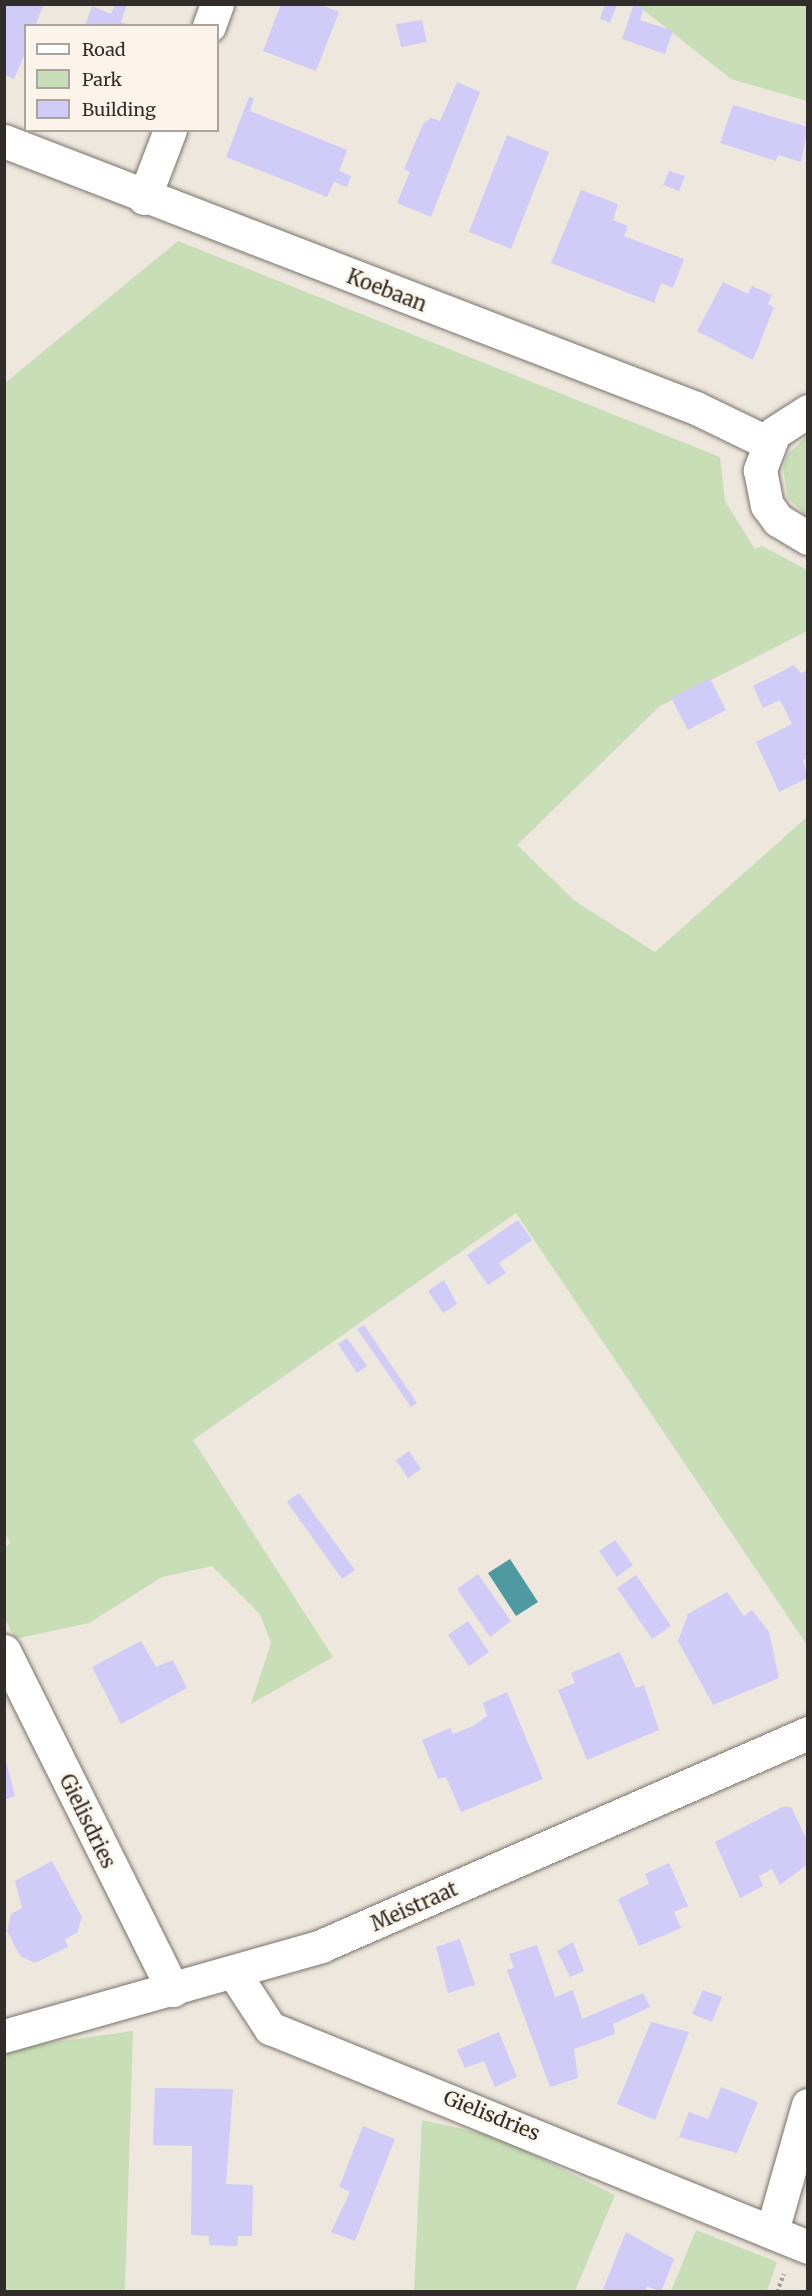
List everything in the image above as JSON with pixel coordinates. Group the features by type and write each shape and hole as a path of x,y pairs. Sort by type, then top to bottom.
{"street":[{"path":"210,24 217,4"},
{"path":"144,198 169,132"},
{"name":"Koebaan","path":"4,141 144,198 696,408 768,443"},
{"path":"807,411 783,424 768,443 760,470 767,505 778,520 807,538"},
{"name":"Gielisdries","path":"4,1651 173,1990"},
{"name":"Meistraat","path":"4,2036 234,1973 321,1946 807,1733"},
{"name":"Gielisdries","path":"234,1973 270,2028 807,2247"},
{"path":"772,2231 807,2105"}],"green space":[{"path":"637,5 807,5 807,101 731,79"},
{"path":"178,241 720,457 725,501 755,549 762,546 807,570 807,631 660,706 517,845 575,901 655,952 807,817 807,1645 516,1213 193,1440 333,1657 251,1704 271,1643 260,1614 212,1566 162,1577 89,1623 15,1639 5,1618 5,1548 10,1543 5,1533 5,383"},
{"path":"807,436 807,516 788,498 783,469 787,455"},
{"path":"133,2031 125,2291 5,2292 5,2049"},
{"path":"422,2120 497,2137 615,2195 575,2291 414,2292"},
{"path":"696,2230 777,2262 767,2291 671,2291"}],"water":[{"path":"510,1559 538,1602 516,1616 488,1573"}],"building":[{"path":"4,4 44,4 36,24 24,24 24,56 14,79 4,75"},
{"path":"115,4 127,4 121,22 126,24 86,24 92,6 111,14"},
{"path":"281,4 320,4 339,12 316,71 263,51"},
{"path":"605,4 617,4 610,23 600,19"},
{"path":"634,4 644,8 640,20 673,31 665,54 622,39"},
{"path":"422,20 427,42 401,47 396,24"},
{"path":"457,82 480,92 431,217 397,203 410,172 404,169 423,124 431,118 440,121"},
{"path":"249,97 254,98 250,111 347,150 339,171 351,176 347,187 334,182 327,197 226,157"},
{"path":"733,105 808,127 801,162 778,155 776,161 720,143"},
{"path":"507,135 549,152 511,249 469,232"},
{"path":"669,171 685,176 679,191 663,185"},
{"path":"581,190 618,204 613,220 628,226 624,236 684,259 673,288 661,283 654,303 551,263"},
{"path":"723,282 748,294 752,286 772,295 768,304 774,307 753,360 697,331"},
{"path":"794,665 801,673 808,670 808,758 803,760 808,778 779,792 756,742 792,724 780,700 763,708 753,686"},
{"path":"710,678 726,710 688,730 671,698"},
{"path":"518,1220 532,1240 499,1263 506,1273 488,1285 467,1255"},
{"path":"444,1280 457,1304 443,1313 428,1291"},
{"path":"364,1325 417,1403 411,1407 357,1329"},
{"path":"347,1338 367,1366 357,1373 338,1344"},
{"path":"409,1451 421,1469 408,1478 396,1460"},
{"path":"299,1493 355,1570 342,1579 287,1502"},
{"path":"615,1540 633,1565 617,1577 599,1551"},
{"path":"478,1574 511,1621 490,1637 457,1589"},
{"path":"636,1575 671,1626 652,1639 617,1588"},
{"path":"727,1592 744,1616 752,1610 769,1632 779,1678 713,1705 678,1641 688,1614"},
{"path":"468,1621 489,1652 469,1666 448,1635"},
{"path":"141,1641 156,1667 173,1660 187,1688 121,1724 92,1667"},
{"path":"620,1652 636,1688 644,1685 659,1730 587,1760 558,1690 575,1683 571,1673"},
{"path":"507,1692 543,1779 461,1812 446,1777 438,1779 422,1740 450,1728 453,1734 473,1726 487,1716 483,1703"},
{"path":"4,1761 6,1761 15,1796 4,1800"},
{"path":"782,1807 791,1807 808,1842 808,1864 780,1885 772,1869 759,1876 763,1886 740,1898 715,1842"},
{"path":"52,1861 82,1917 77,1933 65,1939 68,1947 35,1963 20,1956 7,1931 11,1914 22,1908 15,1881"},
{"path":"669,1863 688,1906 674,1912 681,1928 639,1946 618,1899 649,1884 645,1874"},
{"path":"460,1939 475,1985 448,1993 436,1947"},
{"path":"573,1942 584,1971 570,1977 557,1951"},
{"path":"537,1945 555,1997 573,1990 582,2019 643,1993 650,2007 613,2024 615,2034 574,2049 578,2078 550,2087 507,1970 514,1968 509,1954"},
{"path":"703,1990 722,1997 712,2022 692,2014"},
{"path":"651,2022 689,2032 655,2120 617,2104"},
{"path":"499,2032 517,2077 495,2087 484,2061 465,2068 457,2050"},
{"path":"721,2087 758,2102 737,2153 679,2137 689,2112 708,2119"},
{"path":"155,2088 233,2089 226,2184 253,2185 252,2236 238,2236 237,2246 209,2245 209,2236 191,2235 192,2146 153,2145"},
{"path":"363,2126 395,2139 355,2241 331,2232 350,2192 339,2187"},
{"path":"626,2232 674,2259 661,2292 647,2286 645,2292 602,2292"}]}
